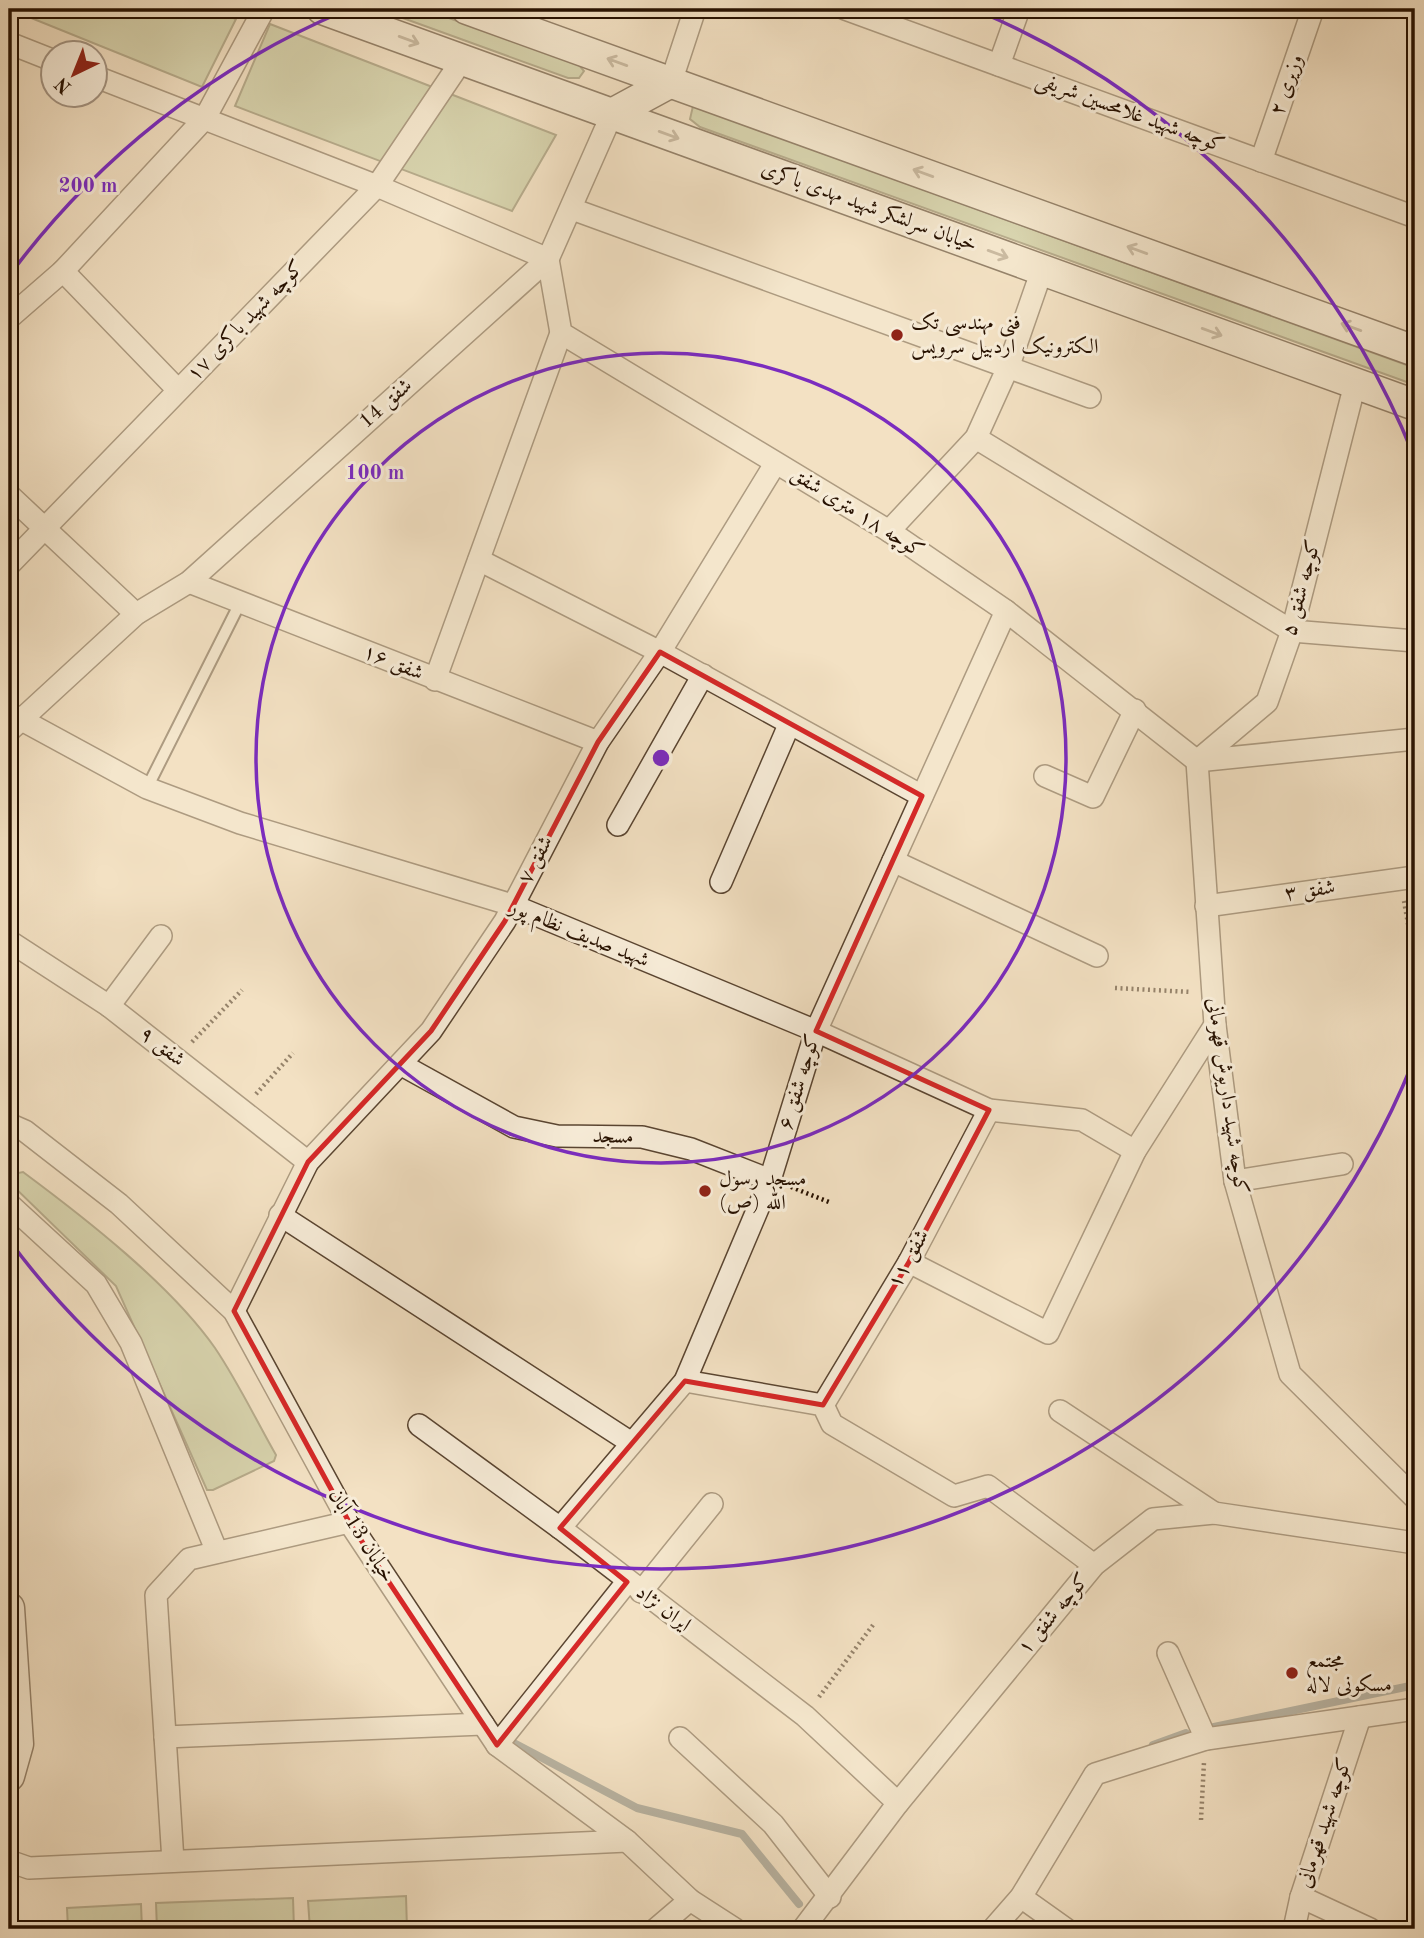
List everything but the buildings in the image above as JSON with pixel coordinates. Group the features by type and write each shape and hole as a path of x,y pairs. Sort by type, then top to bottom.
{"main road":[{"name":"خیابان سرلشکر شهید مهدی باکری","path":"322,9 1415,405"},
{"path":"467,9 1415,351"},
{"path":"612,114 671,82"},
{"path":"9,1608 18,1744 9,1776"}],"street":[{"path":"11,312 63,271 205,118 264,9"},
{"path":"671,82 695,9"},
{"name":"کوچه شهید غلامحسین شریفی","path":"845,9 1415,217"},
{"path":"999,65 1019,9"},
{"name":"وزیری ۲","path":"1261,161 1313,9"},
{"path":"9,43 38,54"},
{"name":"کوچه شهید باکری ۱۷","path":"9,565 377,186 462,60"},
{"path":"108,81 377,186 548,258 561,332 435,680"},
{"name":"شفق 14","path":"12,722 136,614 149,609 189,582 548,258 612,114"},
{"path":"572,209 1010,365 1090,397"},
{"path":"889,531 976,438 1010,365 1042,270"},
{"path":"63,271 178,390"},
{"name":"کوچه ۱۸ متری شفق","path":"561,332 889,531 1006,611 1197,761"},
{"name":"کوچه شفق ۵","path":"1197,761 1267,702 1292,631 1355,384"},
{"path":"976,438 1292,631 1415,641"},
{"name":"شفق ۷","path":"234,1311 308,1162 402,1065 431,1031 505,921 598,742 660,652 775,464"},
{"path":"9,495 136,614"},
{"path":"479,560 660,652 922,796"},
{"name":"شفق ۱۶","path":"189,582 598,742"},
{"name":"کوچه شفق ۶","path":"560,1528 630,1442 685,1381 770,1180 816,1031 1006,611"},
{"path":"618,825 703,675"},
{"path":"1045,776 1093,797 1135,710"},
{"name":"شهید صدیف نظام پور","path":"12,722 147,788 240,823 512,905 816,1031 989,1110 1082,1120 1135,1151"},
{"path":"721,882 789,725"},
{"path":"1197,761 1415,739"},
{"name":"کوچه شهید داریوش قهرمانی","path":"1197,761 1215,1025 1235,1181 1290,1374 1415,1498"},
{"path":"893,861 1097,956"},
{"name":"شفق ۳","path":"1206,906 1408,878"},
{"path":"109,1006 161,936"},
{"name":"شفق ۹","path":"9,941 109,1006 308,1162"},
{"path":"909,1262 1048,1333 1135,1151 1215,1025"},
{"name":"مسجد","path":"402,1065 514,1127 557,1136 642,1137 691,1149 770,1180"},
{"name":"شفق ۱۱","path":"823,1405 909,1262 989,1110"},
{"name":"خیابان 13 آبان","path":"14,1133 120,1204 234,1311 349,1522 497,1745 628,1841 690,1900 735,1929"},
{"path":"1235,1181 1342,1164"},
{"path":"9,1204 96,1284 131,1343 217,1552"},
{"path":"281,1215 630,1442"},
{"path":"685,1381 823,1405 832,1424 903,1469 954,1496 988,1486 1094,1565"},
{"path":"1060,1411 1214,1513"},
{"name":"ایران نژاد","path":"419,1425 560,1528 805,1716 898,1803"},
{"path":"497,1745 634,1587 712,1504"},
{"name":"کوچه شفق ۱","path":"803,1929 830,1897 898,1803 1094,1565 1153,1518 1214,1513 1415,1543"},
{"path":"173,1861 156,1595 189,1559 349,1522"},
{"path":"1168,1653 1206,1740"},
{"path":"993,1929 1021,1897 1095,1774 1206,1740 1415,1709"},
{"name":"کوچه شهید قهرمانی","path":"1294,1929 1301,1897 1360,1717"},
{"path":"165,1737 482,1724"},
{"path":"680,1738 774,1825 830,1897"},
{"path":"9,1861 29,1868 628,1841"},
{"path":"1021,1897 1066,1929"},
{"path":"1301,1897 1370,1929"},
{"path":"656,1929 690,1900"}],"lane":[{"path":"147,788 240,603"}],"path":[{"path":"1408,878 1410,935"},
{"path":"1115,988 1213,994"},
{"path":"177,1058 242,990"},
{"path":"241,1110 293,1053"},
{"path":"770,1180 829,1202"},
{"path":"805,1716 873,1625"},
{"path":"1201,1820 1206,1740"}],"highlighted area":[{"path":"660,652 922,796 816,1031 989,1110 909,1262 823,1405 685,1381 560,1528 627,1582 497,1745 349,1522 234,1311 308,1162 431,1031 505,921 598,742"}],"green space":[{"path":"9,9 210,9 236,19 202,87 108,49 108,38 81,38"},
{"path":"378,9 424,9 579,65 584,71 579,78 568,78"},
{"path":"270,24 556,135 512,211 235,106"},
{"path":"693,106 1415,368 1415,385 700,127 690,119"},
{"path":"23,1172 126,1254 197,1324 239,1388 276,1455 274,1461 213,1490 207,1490 116,1286 11,1184 13,1174"},
{"path":"406,1896 407,1929 310,1929 308,1901"},
{"path":"293,1898 294,1929 157,1929 156,1903"},
{"path":"141,1904 142,1929 68,1929 67,1908"}],"waterway":[{"path":"1214,1727 1415,1685"},
{"path":"1153,1745 1186,1733"},
{"path":"510,1741 637,1808 742,1834 799,1904"}],"place":[{"name":"فنی مهندسی تک الکترونیک اردبیل سرویس","path":"897,335"},
{"name":"مسجد رسول الله (ص)","path":"705,1191"},
{"name":"مجتمع مسکونی لاله","path":"1292,1673"}]}
